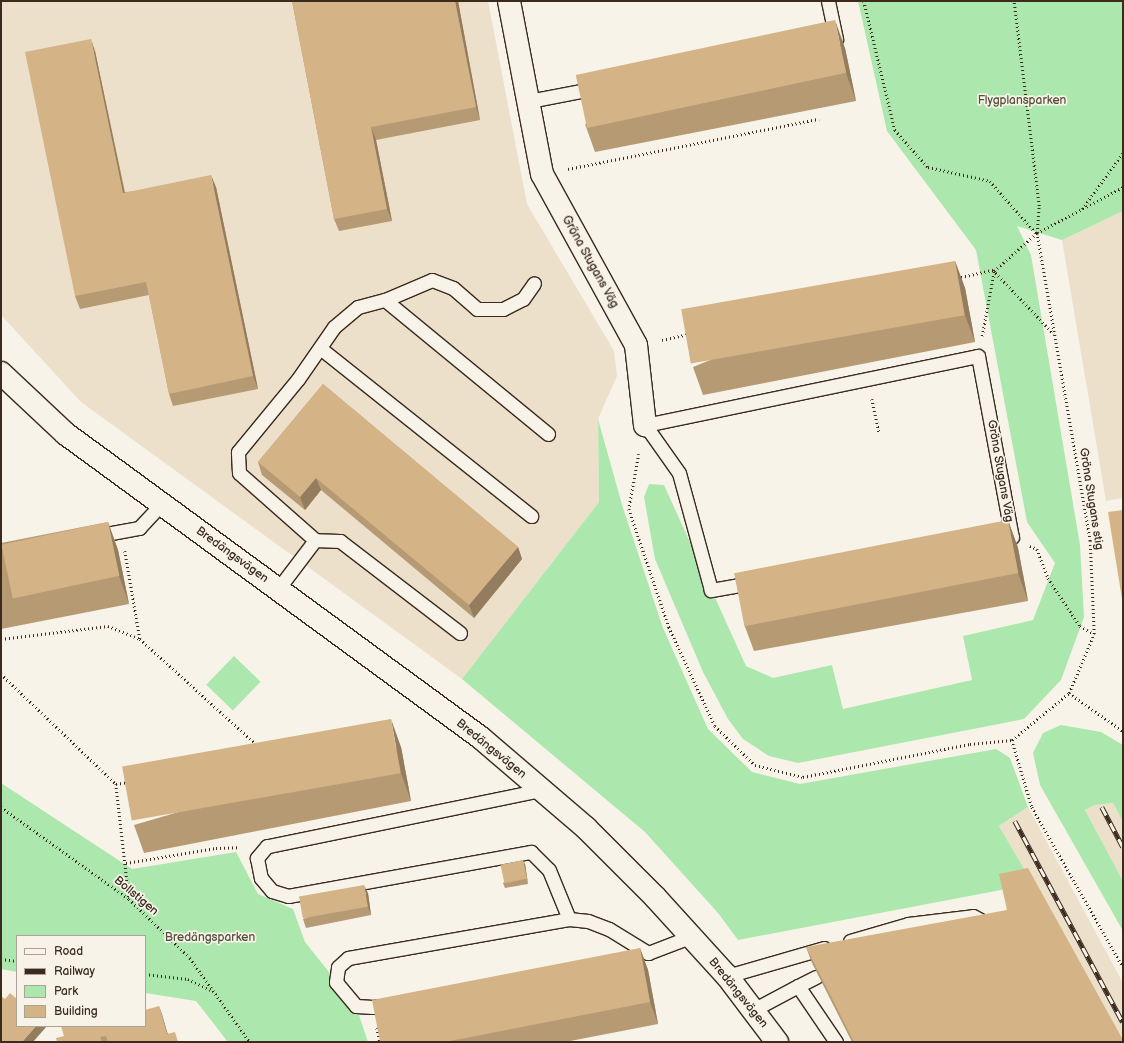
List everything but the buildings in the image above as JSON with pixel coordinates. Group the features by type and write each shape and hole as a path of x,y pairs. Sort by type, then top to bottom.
{"street":[{"name":"Gröna Stugans Väg","path":"509,1 542,174 636,345 645,425"},
{"name":"Bredängsvägen","path":"1,373 66,434 481,738 586,828 655,897 727,976 777,1042"}],"lane":[{"path":"820,43 836,40 828,1"},
{"path":"529,101 606,86"},
{"path":"460,633 340,541 315,540 239,473 238,452 320,348 334,327 358,307 385,300 432,280 453,288 477,309 503,309 524,299 534,283"},
{"path":"385,300 548,434"},
{"path":"320,348 531,516"},
{"path":"645,425 978,356"},
{"name":"Gröna Stugans Väg","path":"645,425 679,473 711,590 1012,537 978,356"},
{"path":"83,538 139,528 162,503"},
{"path":"278,589 315,540"},
{"path":"541,790 267,846 257,858 261,878 272,891 288,896 531,852 549,870 569,918"},
{"path":"727,976 908,924 973,916 998,929"},
{"path":"406,1002 373,1008 356,1006 336,982 338,967 348,958 569,918 588,921 609,929 648,953"},
{"path":"625,958 648,953 690,937"},
{"path":"753,1010 816,977"},
{"path":"798,986 836,1042"}],"path":[{"path":"864,1 895,130 928,167 990,181 1037,233"},
{"name":"Gröna Stugans stig","path":"1012,740 1070,693 1094,634 1090,541 1037,233 1039,206 1014,1"},
{"path":"542,174 819,119"},
{"path":"1082,209 1123,153"},
{"path":"955,278 994,271 1037,233 1123,187"},
{"path":"994,271 1055,336"},
{"path":"978,356 994,271"},
{"path":"636,345 697,333"},
{"path":"868,379 879,433"},
{"path":"645,425 629,509 669,627 715,726 755,765 803,777 970,744 1012,740 1032,807 1123,967"},
{"path":"1012,537 1037,549 1052,584 1080,626 1094,634"},
{"path":"128,568 140,639"},
{"path":"1,639 108,626 140,639 265,752"},
{"path":"1,674 116,784 129,899"},
{"path":"1070,693 1123,731"},
{"path":"116,784 131,781"},
{"name":"Bollstigen","path":"1,807 129,899 190,958 250,1042"},
{"path":"126,863 216,848"},
{"path":"1,959 16,961"},
{"path":"146,974 188,979 214,991"}],"shaded area":[{"path":"1,1 488,1 527,204 614,351 617,376 598,419 599,502 462,679 81,402 1,315"},
{"path":"1123,211 1123,498 1106,501 1062,240"},
{"path":"1113,803 1123,822 1123,881 1085,810 1095,805"},
{"path":"1028,807 1123,983 1123,1042 999,826"}],"green space":[{"name":"Flygplansparken","path":"858,1 1123,1 1123,211 1062,240 1017,226 1031,255 1080,545 1084,617 1061,680 1024,719 798,763 769,756 743,739 728,719 703,672 655,559 644,497 649,484 664,485 746,666 773,678 832,665 843,709 972,680 963,636 1033,620 1055,563 1027,522 976,250 887,131"},
{"path":"598,419 623,508 663,628 708,729 752,772 800,784 996,749 1010,758 1028,807 999,826 1033,884 738,940 718,913 645,832 462,679 599,502"},
{"path":"234,656 261,682 233,710 206,685"},
{"path":"1061,725 1101,732 1123,745 1123,822 1113,803 1095,805 1085,810 1123,881 1123,931 1040,785 1033,753 1043,733"},
{"name":"Bredängsparken","path":"1,783 132,869 236,852 258,894 293,909 305,942 356,1006 368,1042 228,1042 196,1001 146,993 146,935 16,935 16,972 1,969"}],"railway":[{"path":"1102,807 1123,847"},
{"path":"1015,821 1123,1022"}]}
